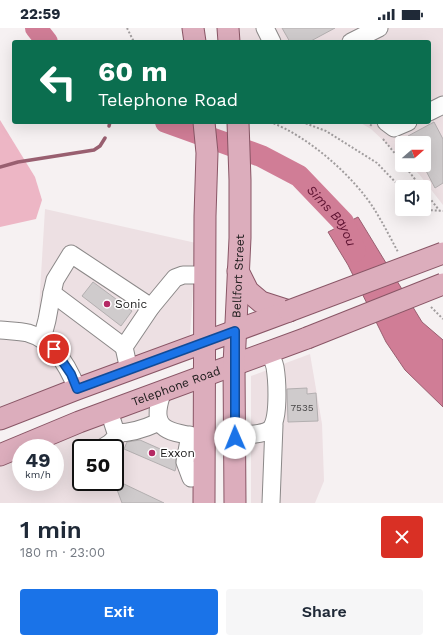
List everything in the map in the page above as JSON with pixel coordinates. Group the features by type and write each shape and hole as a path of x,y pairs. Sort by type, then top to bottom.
{"main road":[{"path":"193,28 195,40"},
{"path":"228,28 229,40"},
{"path":"204,124 207,153 205,216 205,376 197,436 204,503"},
{"name":"Bellfort Street","path":"235,503 234,365 240,238 238,124"},
{"path":"0,419 443,253"},
{"path":"238,271 248,291 261,302 289,311"},
{"name":"Telephone Road","path":"0,455 163,391 307,338 443,284"}],"street":[{"path":"265,28 271,40"},
{"path":"355,40 379,28"},
{"path":"431,111 443,105"},
{"path":"380,128 394,128 403,124"},
{"path":"42,339 55,280 71,254 151,307"},
{"path":"124,347 151,307 175,278 183,275 205,274"},
{"path":"52,293 124,347 129,370"},
{"path":"0,330 27,333 42,339 54,349 71,374 77,389"},
{"path":"270,352 275,367 277,413 274,425 271,503"},
{"path":"163,391 158,404 157,414 160,422 166,429 180,434 197,436"},
{"path":"108,412 117,433 116,439"},
{"path":"117,433 135,431 160,422"},
{"path":"235,434 256,434 269,430 274,425"},
{"path":"191,478 186,462 188,442 197,436"}],"path":[{"path":"127,28 133,40"},
{"path":"274,124 299,136 343,171 376,210 400,256"},
{"path":"307,124 326,131 377,164 395,182"},
{"path":"380,128 395,151"},
{"path":"431,200 439,210"},
{"path":"431,210 443,211"},
{"path":"428,303 443,319"}],"shaded area":[{"path":"229,28 443,28 443,205 431,190 431,180 424,180 417,172 431,172 431,136 395,136 395,151 371,129 362,124 431,124 431,40 232,40"},
{"path":"0,120 35,177 42,200 36,219 0,227"},
{"path":"45,209 196,243 190,336 0,410 0,330 33,335 38,325"},
{"path":"358,217 422,322 443,340 443,407 405,370 386,342 348,265 328,232"},
{"path":"310,354 322,424 324,481 315,503 251,503 251,376"},
{"path":"195,388 197,503 0,503 0,464 12,459 12,491 64,491 63,439"}],"building":[{"path":"282,28 335,28 313,40 289,40"},
{"path":"434,122 443,139 443,183 435,188 427,172 431,172 431,136 408,136"},
{"name":"Sonic","path":"93,282 132,311 121,326 82,296"},
{"path":"307,388 307,394 316,393 318,421 288,422 287,389"},
{"name":"Exxon","path":"140,440 176,456 175,471 124,449 127,442"},
{"path":"124,484 164,503 122,503 118,491 124,491"}],"waterway":[{"name":"Sims Bayou","path":"36,28 45,40"},
{"name":"Sims Bayou","path":"172,124 261,156 299,176 343,222 355,251"},
{"path":"0,167 18,162 94,150 100,146 105,138"}],"place":[{"name":"Sonic","path":"107,304"},
{"name":"Exxon","path":"152,453"}],"route":[{"path":"54,349 71,374 77,389 235,331 235,438"}]}
